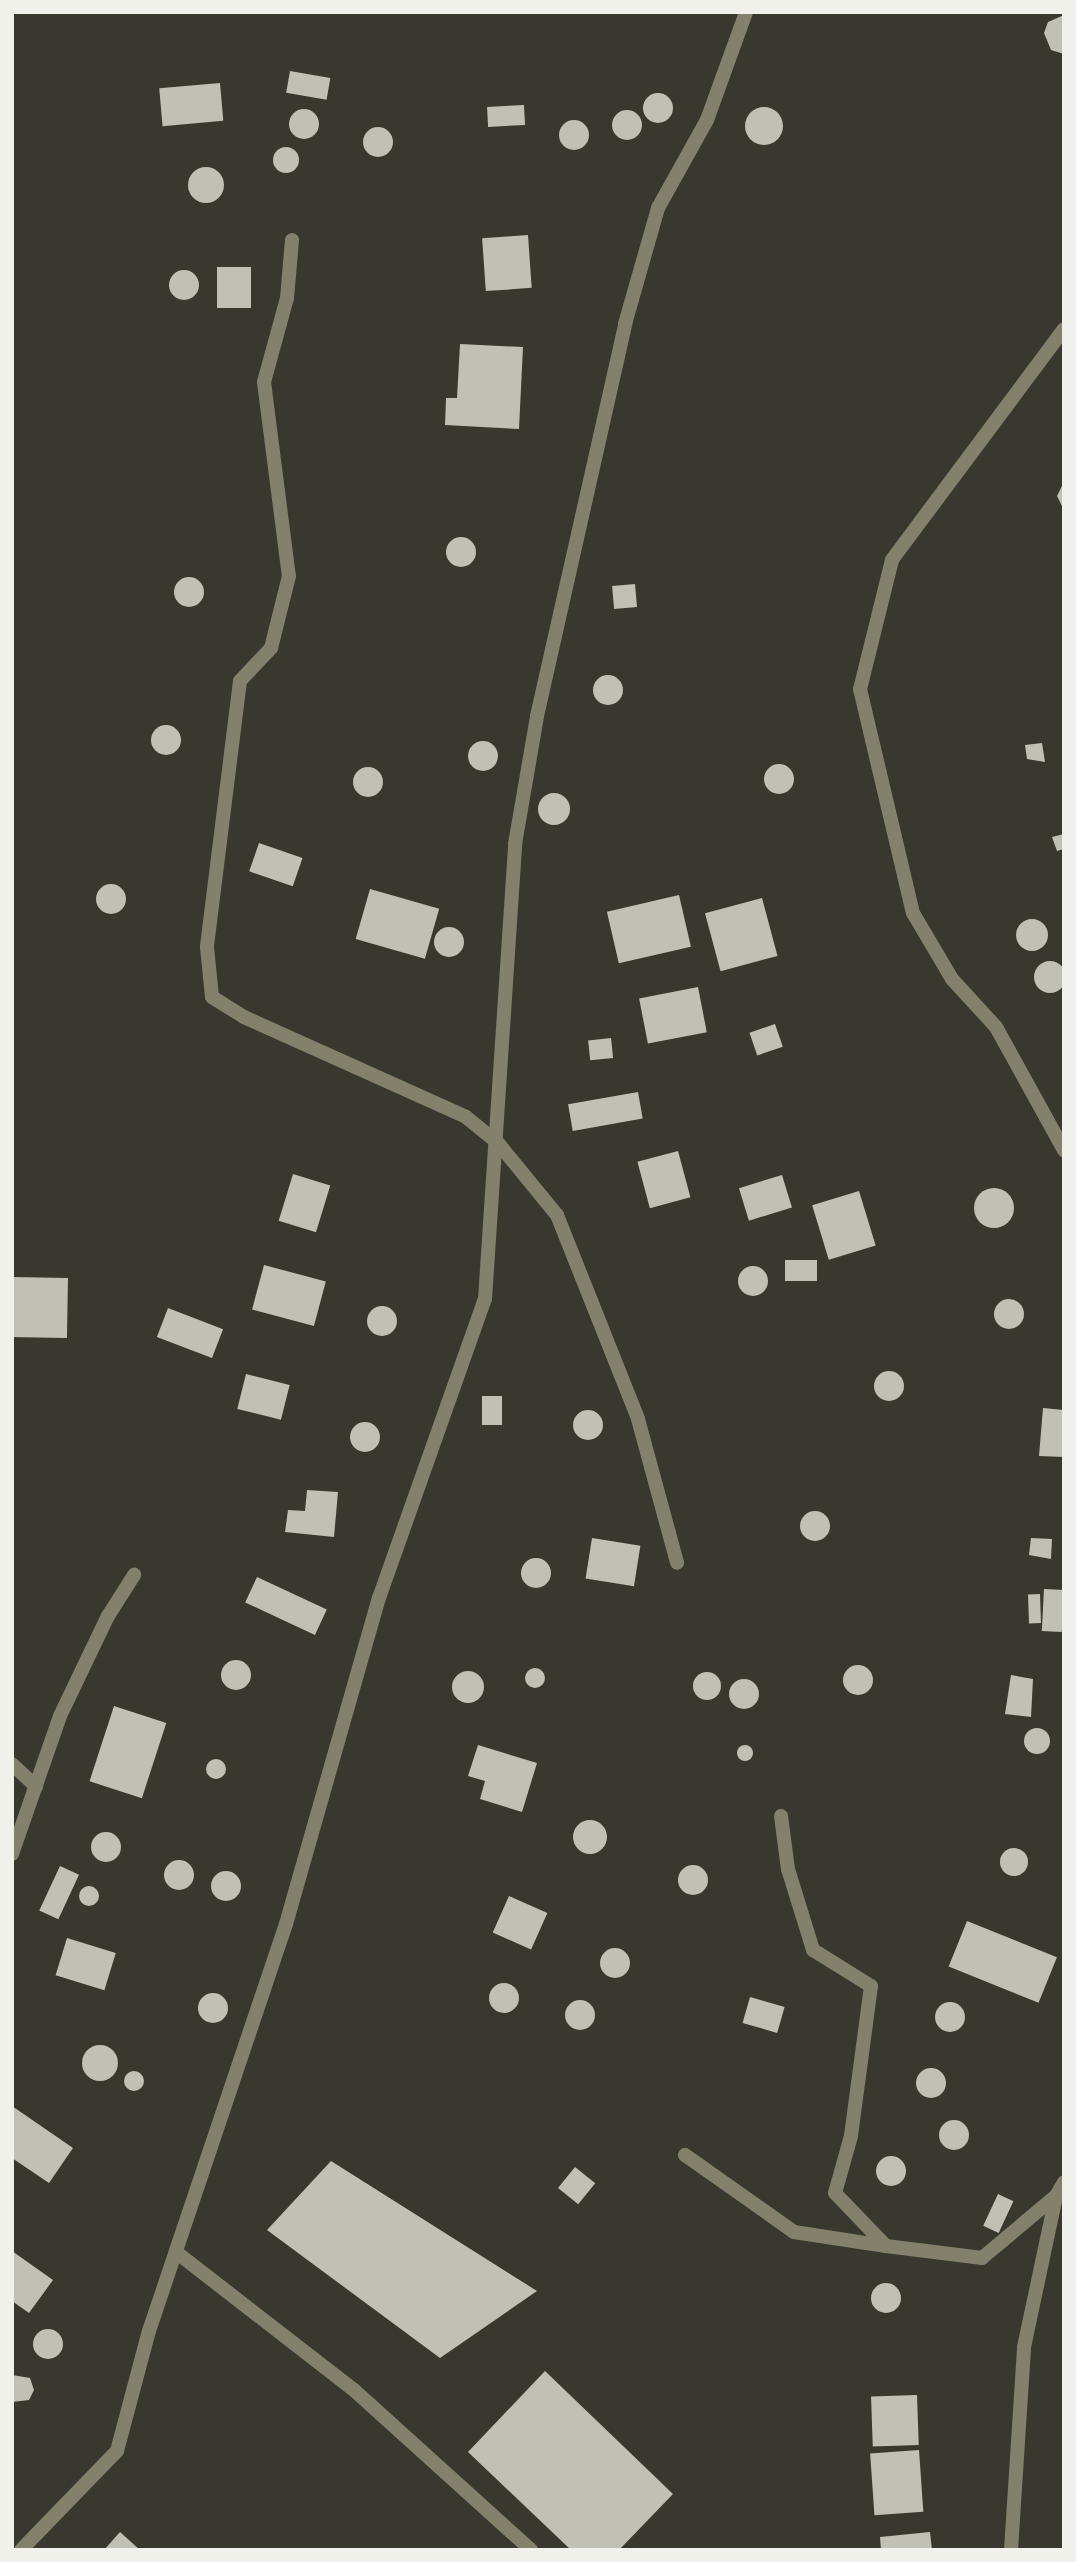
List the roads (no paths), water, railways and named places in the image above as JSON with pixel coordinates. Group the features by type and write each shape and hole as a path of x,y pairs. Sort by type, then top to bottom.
{"street":[{"path":"20,2550 117,2451 176,2252 286,1924 379,1598 485,1299 498,1143 514,844 583,505 658,208 707,120 746,12"},
{"path":"292,240 286,298 264,382 289,576 271,648 240,681 207,947 212,997 244,1017 466,1117 498,1143 557,1215 638,1419 677,1563"},
{"path":"1064,329 892,560 860,689 913,912 952,979 996,1027 1064,1150"},
{"path":"12,1854 60,1716 108,1616 134,1575"},
{"path":"12,1763 36,1786"},
{"path":"781,1816 788,1869 813,1950 870,1986 851,2136 835,2193 886,2246"},
{"path":"685,2155 794,2232 982,2259 1056,2196"},
{"path":"1011,2550 1024,2347 1056,2196 1064,2182"},
{"path":"176,2252 354,2390 531,2550"}]}
